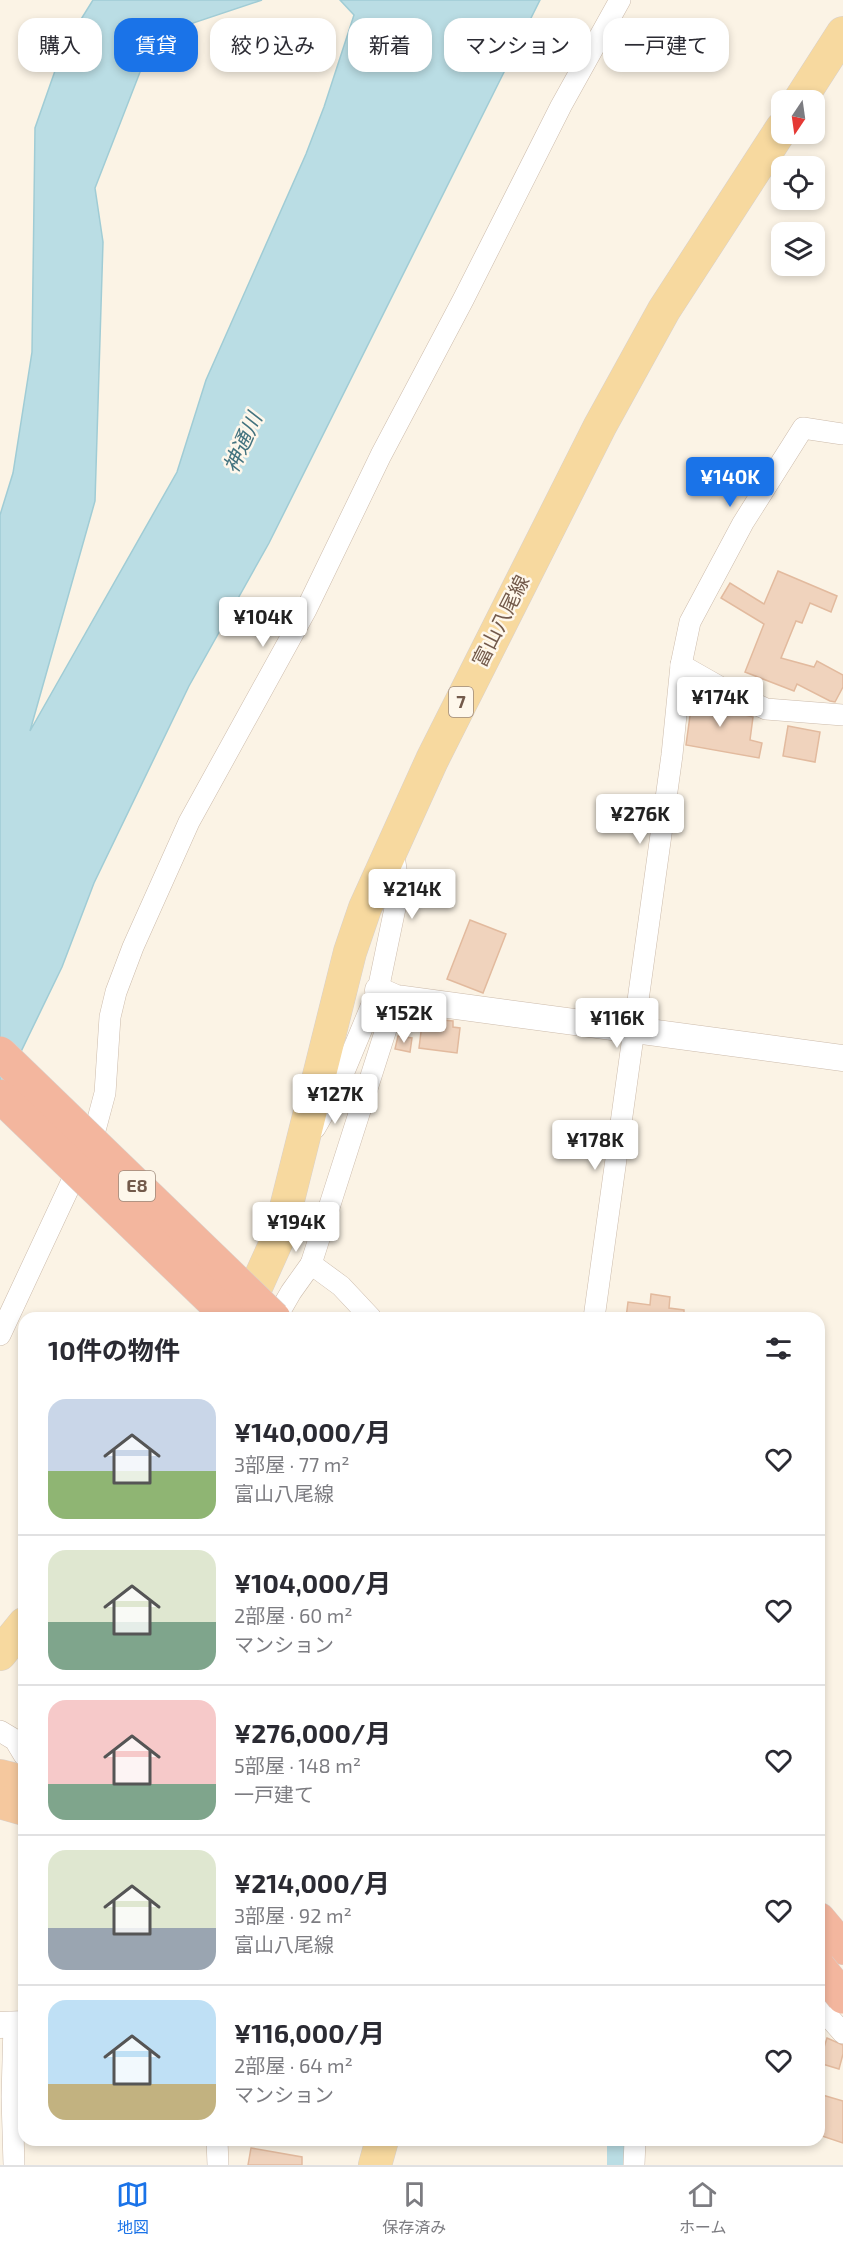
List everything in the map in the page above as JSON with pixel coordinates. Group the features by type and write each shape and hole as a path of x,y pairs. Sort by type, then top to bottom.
{"highway":[{"name":"E8","path":"0,1053 269,1312"},
{"name":"E8","path":"0,1096 224,1312"},
{"path":"0,1776 18,1780"},
{"path":"0,1802 18,1807"},
{"path":"825,1926 843,1948"},
{"path":"825,1955 843,1958"},
{"path":"825,1970 843,1975"},
{"path":"825,1976 843,1997"}],"main road":[{"path":"806,90 843,33"},
{"name":"富山八尾線","path":"245,1312 279,1236 350,952 364,908 432,760 600,426 664,310 772,144"},
{"path":"0,1654 18,1632"},
{"path":"352,2165 357,2146"},
{"path":"375,2165 380,2146"}],"street":[{"path":"0,1335 94,1134 105,1093 110,1017 116,992 133,947 189,822 301,619 381,455 463,300 561,106 620,0"},
{"path":"595,1312 672,755 681,665 690,622 743,523 803,428 843,434"},
{"path":"681,665 725,690 766,709 843,714"},
{"path":"279,1312 311,1264 387,994 399,889 393,849"},
{"path":"387,994 843,1058"},
{"path":"300,1154 387,994"},
{"path":"311,1264 340,1286 365,1312"},
{"path":"0,1731 15,1740 18,1745"},
{"path":"825,2013 843,2033"},
{"path":"13,2024 6,2097 14,2165"},
{"path":"217,2146 218,2165"},
{"path":"634,2165 635,2146"}],"water":[{"name":"神通川","path":"93,0 262,0 198,21 198,18 114,18 114,72 140,72 95,188 103,242 95,501 30,731 177,472 206,380 306,154 348,33 348,72 432,72 432,18 353,18 354,15 340,0 540,0 531,18 444,18 444,72 504,72 269,543 189,686 94,883 62,967 0,1095 0,515 13,473 32,352 35,128 55,72 102,72 102,18 82,18"}],"building":[{"path":"778,571 837,596 831,612 810,603 802,623 796,621 781,658 814,667 817,661 843,675 843,687 835,702 797,684 794,691 745,672 764,624 721,598 730,583 764,604"},
{"path":"693,694 710,696 716,700 716,704 729,706 737,710 737,713 753,717 750,740 762,743 759,758 686,745"},
{"path":"788,726 820,732 815,762 783,756"},
{"path":"470,920 506,934 483,993 447,979"},
{"path":"432,1019 453,1021 453,1027 460,1028 457,1053 419,1048 422,1024 431,1025"},
{"path":"398,1036 412,1038 410,1052 395,1049"},
{"path":"651,1294 670,1297 669,1308 684,1310 684,1312 627,1312 628,1302 650,1305"},
{"path":"827,2038 843,2045 839,2069 825,2065"},
{"path":"825,2096 843,2101 843,2143 825,2137"},
{"path":"251,2148 302,2157 302,2165 248,2165"}],"waterway":[{"path":"623,2146 623,2165"}]}
